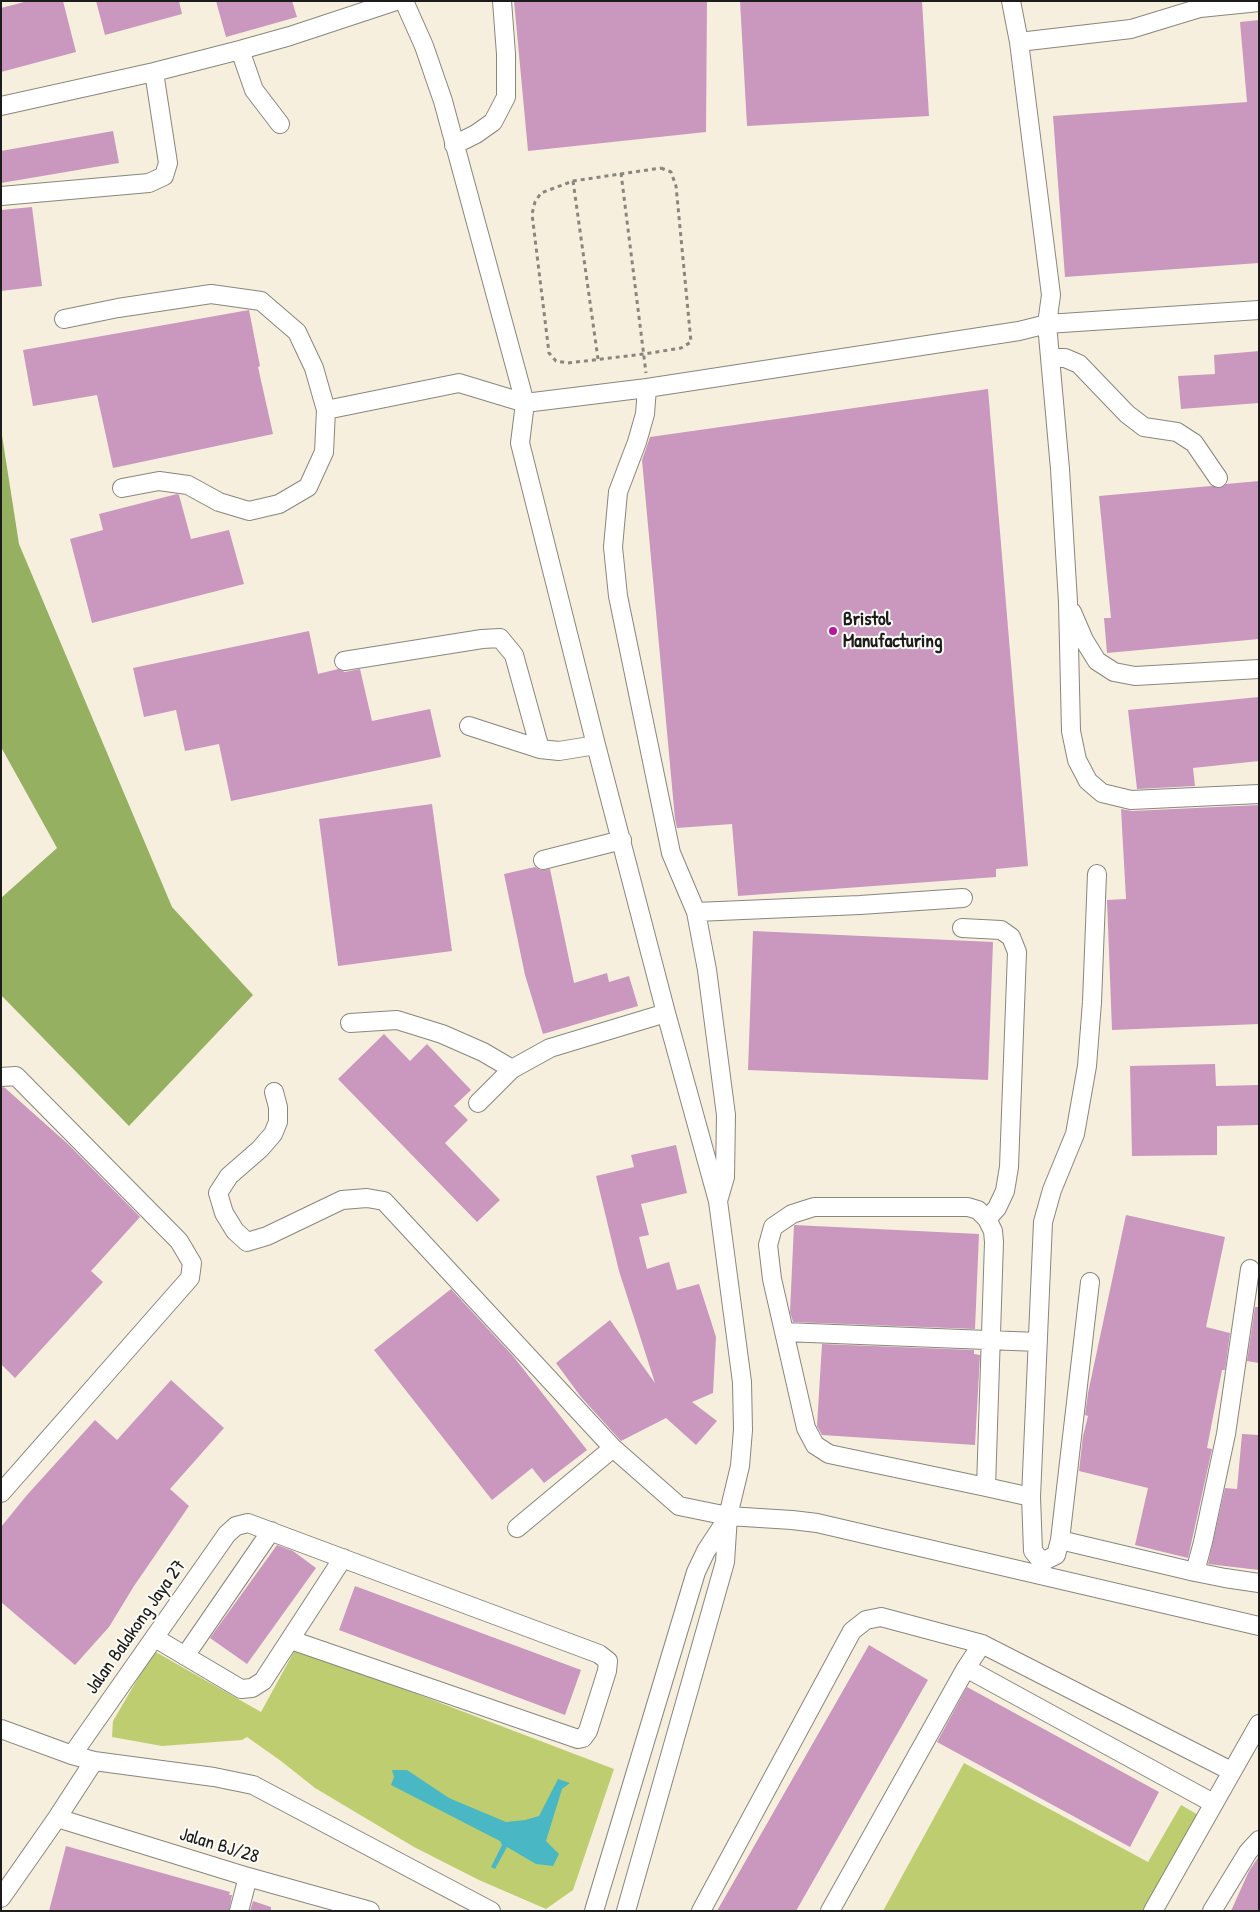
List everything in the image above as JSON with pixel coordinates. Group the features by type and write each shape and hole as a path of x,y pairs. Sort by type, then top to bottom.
{"street":[{"path":"1,106 154,72 240,50 290,36 396,1"},
{"path":"404,1 424,46 443,101 525,403 520,442 596,745 666,1013 718,1201 742,1382 743,1430 740,1466 728,1516 725,1562 626,1911"},
{"path":"454,145 476,134 493,122 506,97 506,54 502,1"},
{"path":"1011,1 1019,42 1051,295 1047,324 1060,470 1068,602 1071,731 1077,760 1088,781 1102,793 1131,800 1259,794"},
{"path":"1019,42 1132,29 1200,8 1259,2"},
{"path":"240,50 254,90 280,124"},
{"path":"1,196 149,183 164,176 168,163 154,72"},
{"path":"64,320 118,308 211,294 261,301 297,332 314,368 326,410 324,452 308,487 280,504 249,511 219,502 188,485 158,482 122,488"},
{"path":"326,410 459,383 525,403 647,388 1019,331 1047,324 1259,310"},
{"path":"1051,358 1065,358 1079,364 1127,414 1144,426 1177,432 1194,443 1218,478"},
{"path":"647,388 645,414 637,442 618,492 612,547 618,596 671,853 696,912 705,963 726,1115 725,1177 718,1201"},
{"path":"1068,602 1084,640 1097,661 1114,672 1135,676 1259,669"},
{"path":"344,661 482,639 500,638 514,655 540,749"},
{"path":"469,726 540,749 559,751 596,745"},
{"path":"543,860 622,840"},
{"path":"1042,1569 1033,1551 1031,1496 1043,1222 1052,1190 1075,1134 1087,1066 1092,1002 1096,874"},
{"path":"696,912 860,905 963,898"},
{"path":"962,928 1001,930 1011,937 1016,952 1009,1168 1005,1191 997,1208 987,1219"},
{"path":"478,1104 512,1069 550,1048 666,1013"},
{"path":"350,1023 397,1020 442,1034 483,1052 512,1069"},
{"path":"1,1077 16,1076 179,1241 192,1263 190,1278 1,1493"},
{"path":"274,1092 278,1107 278,1122 272,1134 260,1149 229,1176 218,1194 224,1213 235,1231 247,1242 267,1236 342,1200 367,1198 384,1202 613,1448 679,1506 728,1516 817,1523 1042,1569 1259,1626"},
{"path":"986,1487 994,1242 993,1231 987,1219 978,1210 968,1207 814,1207 792,1214 773,1227 768,1245 772,1279 806,1428 815,1445 829,1454 986,1487 1031,1496"},
{"path":"1195,1572 1226,1434 1250,1269"},
{"path":"1042,1569 1056,1555 1060,1540 1090,1282"},
{"path":"784,1332 1038,1342"},
{"path":"516,1528 613,1448"},
{"path":"594,1911 696,1572 706,1550 728,1516"},
{"name":"Jalan Balakong Jaya 27","path":"72,1755 227,1534 236,1526 248,1523 271,1531"},
{"path":"185,1656 271,1531 599,1654 608,1661 607,1671 588,1731 583,1738 578,1739 291,1640"},
{"path":"1060,1540 1195,1572 1259,1583"},
{"path":"155,1638 241,1689 252,1688 262,1681 291,1640 343,1558"},
{"path":"702,1911 852,1631 866,1620 881,1617 982,1644 1232,1770"},
{"path":"830,1911 966,1668 982,1644"},
{"path":"966,1668 1213,1803"},
{"path":"1152,1911 1259,1724"},
{"path":"1,1729 94,1761 214,1777 253,1785 491,1911"},
{"path":"1,1898 94,1761"},
{"name":"Jalan BJ/28","path":"57,1818 248,1877 370,1911"},
{"path":"1212,1911 1248,1852 1259,1840"},
{"path":"239,1911 248,1877"}],"path":[{"path":"661,168 671,172 676,186 691,342 681,348 568,364 556,361 549,353 532,214 535,202 541,194 573,181 661,168"},
{"path":"621,173 644,354"},
{"path":"573,181 598,359"}],"green space":[{"path":"1,429 19,544 172,907 253,995 129,1126 1,995 1,898 57,848 1,747"},
{"path":"296,1648 614,1769 573,1890 546,1909 479,1880 414,1847 315,1788 247,1737 242,1740 162,1746 112,1737 113,1721 154,1651 261,1712"},
{"path":"964,1763 1148,1862 1181,1805 1200,1816 1146,1911 883,1911"}],"water":[{"path":"392,1770 407,1770 449,1798 506,1822 539,1816 558,1779 570,1783 562,1789 546,1841 559,1854 553,1866 536,1864 507,1847 495,1869 491,1867 502,1845 500,1841 391,1785 394,1777"}],"building":[{"path":"28,1 63,1 76,52 1,72 1,8"},
{"path":"96,1 179,1 182,14 105,35"},
{"path":"216,1 292,1 297,17 226,37"},
{"path":"514,1 707,1 706,132 528,151"},
{"path":"740,1 922,1 929,116 747,126"},
{"path":"1259,20 1259,263 1065,277 1053,116 1247,102 1240,22"},
{"path":"113,131 119,163 1,183 1,151"},
{"path":"32,207 42,286 1,291 1,210"},
{"path":"249,310 260,366 258,367 273,434 113,468 97,395 33,406 23,350"},
{"path":"1259,351 1259,403 1181,409 1178,376 1215,374 1214,355"},
{"name":"Bristol Manufacturing","path":"988,389 1028,866 996,869 996,877 738,896 732,824 677,828 675,819 642,460 650,437"},
{"path":"1259,481 1259,639 1107,653 1104,618 1111,618 1099,496 1211,486 1219,488 1226,484"},
{"path":"179,495 191,539 229,530 244,584 92,623 70,539 103,530 99,514"},
{"path":"309,631 318,674 338,669 345,672 360,669 372,721 430,709 441,757 231,801 219,744 185,751 176,710 144,717 133,668"},
{"path":"1259,697 1259,761 1193,768 1195,786 1137,789 1128,710"},
{"path":"432,804 452,951 338,966 319,819"},
{"path":"1259,805 1259,1024 1112,1030 1107,900 1126,899 1121,809 1132,811"},
{"path":"535,867 541,870 550,869 574,983 607,973 609,982 629,976 638,1006 543,1034 525,975 504,874"},
{"path":"753,931 993,942 988,1080 748,1070"},
{"path":"384,1034 410,1061 427,1044 471,1090 454,1106 468,1120 445,1143 500,1200 477,1222 338,1079"},
{"path":"1215,1064 1216,1086 1259,1085 1259,1125 1217,1126 1217,1155 1132,1156 1130,1066"},
{"path":"4,1087 69,1145 140,1217 91,1271 103,1282 15,1378 1,1364 1,1088"},
{"path":"676,1145 687,1193 641,1204 649,1235 639,1237 647,1269 669,1262 677,1290 699,1284 716,1337 713,1393 692,1402 717,1421 696,1445 666,1418 621,1441 581,1397 556,1363 610,1320 655,1383 619,1271 596,1176 634,1167 631,1155"},
{"path":"1126,1215 1225,1237 1206,1327 1230,1333 1225,1370 1222,1370 1207,1448 1212,1449 1188,1558 1135,1545 1148,1488 1079,1471 1083,1436 1088,1416 1085,1415 1088,1393"},
{"path":"794,1225 979,1234 975,1329 793,1322 790,1312"},
{"path":"451,1289 513,1356 587,1450 544,1483 532,1468 492,1500 374,1350"},
{"path":"1255,1307 1259,1307 1259,1363 1247,1361"},
{"path":"822,1344 974,1350 974,1354 980,1355 975,1445 822,1435 817,1426"},
{"path":"171,1380 224,1428 170,1489 189,1506 134,1586 109,1627 75,1665 1,1602 1,1527 27,1495 95,1420 117,1440"},
{"path":"1242,1434 1259,1435 1259,1570 1208,1564 1225,1488 1237,1489"},
{"path":"277,1545 293,1551 316,1568 247,1664 210,1638"},
{"path":"355,1586 581,1670 565,1715 339,1630"},
{"path":"869,1645 928,1680 796,1911 717,1911"},
{"path":"967,1687 1159,1792 1130,1847 937,1742"},
{"path":"66,1846 230,1892 229,1895 232,1895 229,1911 49,1911"},
{"path":"1259,1856 1259,1911 1231,1911 1249,1871"},
{"path":"253,1901 271,1907 271,1911 250,1911"}],"place":[{"name":"Bristol Manufacturing","path":"833,631"}]}
